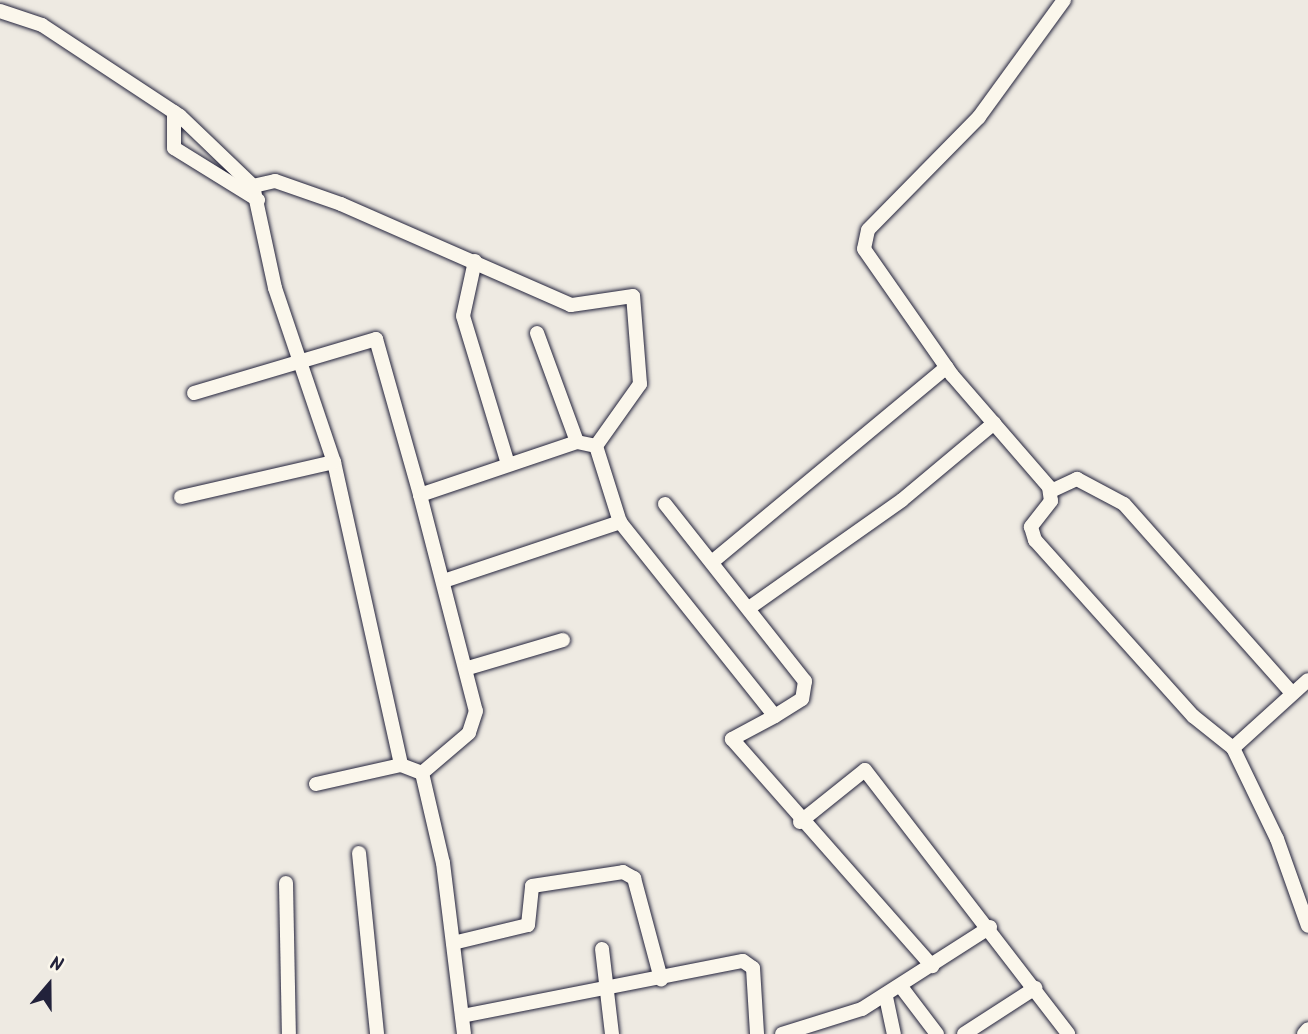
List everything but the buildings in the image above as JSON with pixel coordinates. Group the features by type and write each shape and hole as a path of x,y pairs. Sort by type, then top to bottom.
{"street":[{"path":"1051,491 947,367 870,261 863,240 979,117 1064,0"},
{"path":"0,10 42,25 174,112 255,193 275,288 334,462 401,765"},
{"path":"174,112 174,148 255,193"},
{"path":"255,193 275,181 319,196 475,261 571,305 633,296 640,384 596,446"},
{"path":"475,261 463,316 508,464"},
{"path":"537,332 578,442"},
{"path":"194,393 376,339 468,668 475,723 422,773"},
{"path":"712,562 947,367"},
{"path":"750,608 902,500 994,423"},
{"path":"420,495 578,442 596,446"},
{"path":"596,446 620,522 775,716"},
{"path":"181,497 334,462"},
{"path":"1290,691 1124,504 1077,479 1051,491 1031,527 1035,540 1194,716 1233,748 1277,839 1308,926"},
{"path":"665,504 750,608 806,686 802,699 732,739 800,822 932,966"},
{"path":"444,581 620,522"},
{"path":"468,668 563,640"},
{"path":"1233,748 1290,691 1308,680"},
{"path":"316,784 401,765 422,773"},
{"path":"800,822 865,770 990,927 1068,1034"},
{"path":"422,773 453,943 464,1034"},
{"path":"359,853 377,1034"},
{"path":"453,943 528,925 532,886 623,872 634,878 661,979"},
{"path":"286,883 289,1034"},
{"path":"782,1034 886,997 990,927"},
{"path":"601,949 612,1034"},
{"path":"462,1016 749,964 757,1034"},
{"path":"902,988 937,1034"},
{"path":"964,1034 1035,988"},
{"path":"886,997 894,1034"},
{"path":"1304,1034 1308,1029"}]}
